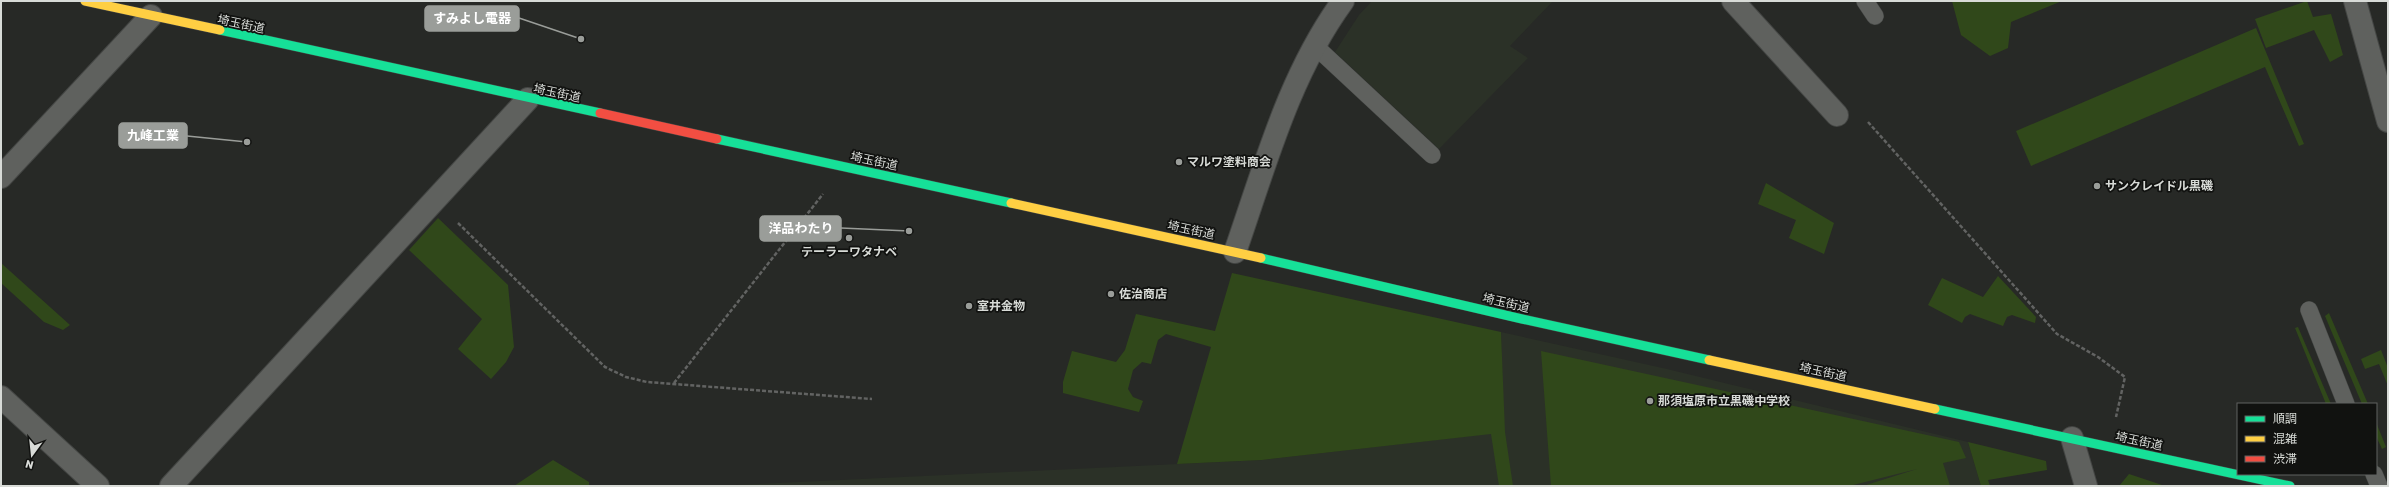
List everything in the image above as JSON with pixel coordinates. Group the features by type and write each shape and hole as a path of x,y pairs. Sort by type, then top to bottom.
{"street":[{"name":"埼玉街道","path":"85,1 528,99 1235,252 1522,319 2237,475"},
{"path":"1235,252 1289,99 1315,46 1344,1"},
{"path":"1733,1 1837,115"},
{"path":"2355,1 2388,121"},
{"path":"1,177 151,16"},
{"path":"171,486 528,99"},
{"path":"1,397 98,486"},
{"path":"2072,438 2086,486"},
{"name":"埼玉街道","path":"2239,475 2290,486"}],"lane":[{"path":"1865,1 1875,16"},
{"path":"1315,46 1432,155"},
{"path":"2309,310 2346,403"},
{"path":"2374,475 2379,486"}],"path":[{"path":"1864,118 2057,334 2098,357 2125,377 2110,447"},
{"path":"673,383 844,167"},
{"path":"435,200 605,367 626,377 647,382 872,399"}],"shaded area":[{"path":"1372,1 1553,1 1510,46 1528,58 1439,149 1335,52 1359,15"},
{"name":"那須塩原市立黒磯中学校","path":"1501,332 1667,369 1968,442 1981,486 714,486 1262,460 1504,432"}],"green space":[{"path":"1952,1 2062,1 2011,22 2008,48 1990,56 1961,35"},
{"path":"2307,1 2313,17 2331,14 2343,55 2330,62 2314,30 2266,48 2255,19"},
{"path":"2256,28 2304,144 2299,146 2265,67 2031,166 2016,131"},
{"path":"1766,183 1834,223 1824,254 1789,238 1796,220 1758,204"},
{"path":"438,218 508,285 514,347 506,362 491,379 458,349 482,319 409,250"},
{"path":"1,263 70,325 63,330 44,322 1,283"},
{"path":"1232,273 1501,332 1505,432 1513,486 1499,486 1491,434 1262,460 1177,464 1211,347 1166,334 1158,340 1151,364 1142,362 1133,370 1128,389 1133,397 1143,401 1139,412 1063,393 1063,382 1072,351 1116,362 1125,350 1136,314 1215,331"},
{"path":"1998,276 2036,317 2035,323 2012,315 2007,317 2003,326 1970,314 1965,317 1962,323 1928,305 1942,278 1983,297"},
{"path":"2329,313 2368,403 2362,403 2325,316"},
{"path":"2298,327 2331,403 2326,403 2295,328"},
{"path":"2381,350 2388,368 2388,386 2379,364 2365,369 2361,359"},
{"path":"1541,351 1959,442 1966,458 1943,463 1950,486 1863,486 1917,469 1849,486 1551,486"},
{"path":"2377,424 2386,447 2382,449 2377,438"},
{"path":"1968,442 2046,461 2047,470 1988,480 1990,486 1981,486"},
{"path":"553,460 589,482 589,486 514,486"},
{"path":"2129,474 2165,486 2119,486"}],"traffic: fast":[{"path":"220,30 600,113"},
{"path":"717,139 1011,203"},
{"path":"1261,258 1522,319 1709,360"},
{"path":"1935,409 2237,475"},
{"path":"2239,475 2290,486"}],"traffic: slow":[{"path":"85,1 220,30"},
{"path":"1011,203 1261,258"},
{"path":"1709,360 1935,409"}],"traffic: jam":[{"path":"600,113 717,139"}],"place":[{"name":"すみよし電器","path":"581,39"},
{"name":"九峰工業","path":"247,142"},
{"name":"マルワ塗料商会","path":"1179,162"},
{"name":"サンクレイドル黒磯","path":"2097,186"},
{"name":"洋品わたり","path":"909,231"},
{"name":"テーラーワタナベ","path":"849,238"},
{"name":"佐治商店","path":"1111,294"},
{"name":"室井金物","path":"969,306"},
{"name":"那須塩原市立黒磯中学校","path":"1650,401"}]}
